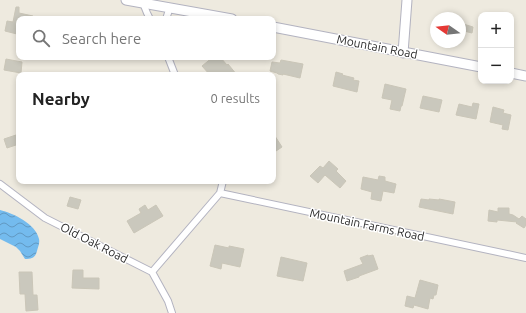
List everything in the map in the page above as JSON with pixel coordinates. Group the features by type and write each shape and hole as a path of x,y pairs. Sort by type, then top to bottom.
{"main road":[{"path":"126,0 216,16"},
{"path":"403,52 407,0"},
{"name":"Mountain Road","path":"276,28 478,66"},
{"path":"514,74 526,76"}],"street":[{"path":"143,3 148,16"},
{"path":"167,16 170,7"},
{"path":"169,60 174,72"},
{"name":"Old Oak Road","path":"0,184 45,218 152,272"},
{"path":"172,313 168,301 152,272 220,193 222,184"},
{"name":"Mountain Farms Road","path":"220,193 526,258"}],"water":[{"path":"0,210 23,220 29,224 37,234 39,244 33,258 25,259 16,247 0,239"}],"building":[{"path":"16,7 19,7 19,13 33,16 16,16 16,34 5,31 7,21 13,22"},
{"path":"466,25 473,27 472,33 466,32"},
{"path":"6,59 22,62 21,72 4,70"},
{"path":"209,60 223,60 235,72 207,72 202,66"},
{"path":"281,60 303,64 300,78 270,71 272,62 280,63"},
{"path":"336,72 354,78 353,80 359,81 357,92 333,86"},
{"path":"385,84 406,89 400,111 390,109 392,100 382,98"},
{"path":"423,96 442,100 439,112 420,108"},
{"path":"473,103 479,104 476,119 456,115 459,104 472,107"},
{"path":"493,107 504,110 503,113 511,115 508,130 502,129 503,125 490,122"},
{"path":"16,135 16,145 7,148 4,139"},
{"path":"276,138 282,147 276,151"},
{"path":"329,161 338,169 336,171 346,181 340,188 325,175 318,183 310,176 320,166 323,168"},
{"path":"379,176 385,177 385,181 396,184 394,193 383,191 381,201 371,199 372,192 361,189 363,177 378,180"},
{"path":"70,197 81,200 78,209 67,206"},
{"path":"421,199 439,199 455,202 453,214 419,207"},
{"path":"145,205 148,210 156,205 163,216 134,233 127,221 141,213 139,209"},
{"path":"498,208 509,208 509,214 519,219 522,216 526,219 526,225 524,228 516,223 517,222 497,220 497,222 488,221 489,210 498,212"},
{"path":"215,245 244,249 240,267 222,263 221,269 210,266"},
{"path":"373,255 378,269 347,281 344,271 363,264 360,258"},
{"path":"281,257 307,263 303,281 277,276"},
{"path":"73,270 83,270 83,278 99,278 99,289 72,288"},
{"path":"19,272 32,272 33,295 37,295 38,310 26,311 25,294 20,294"},
{"path":"420,280 438,285 436,295 434,295 433,299 430,298 428,309 414,305 413,308 405,306 407,296 415,298"}]}
